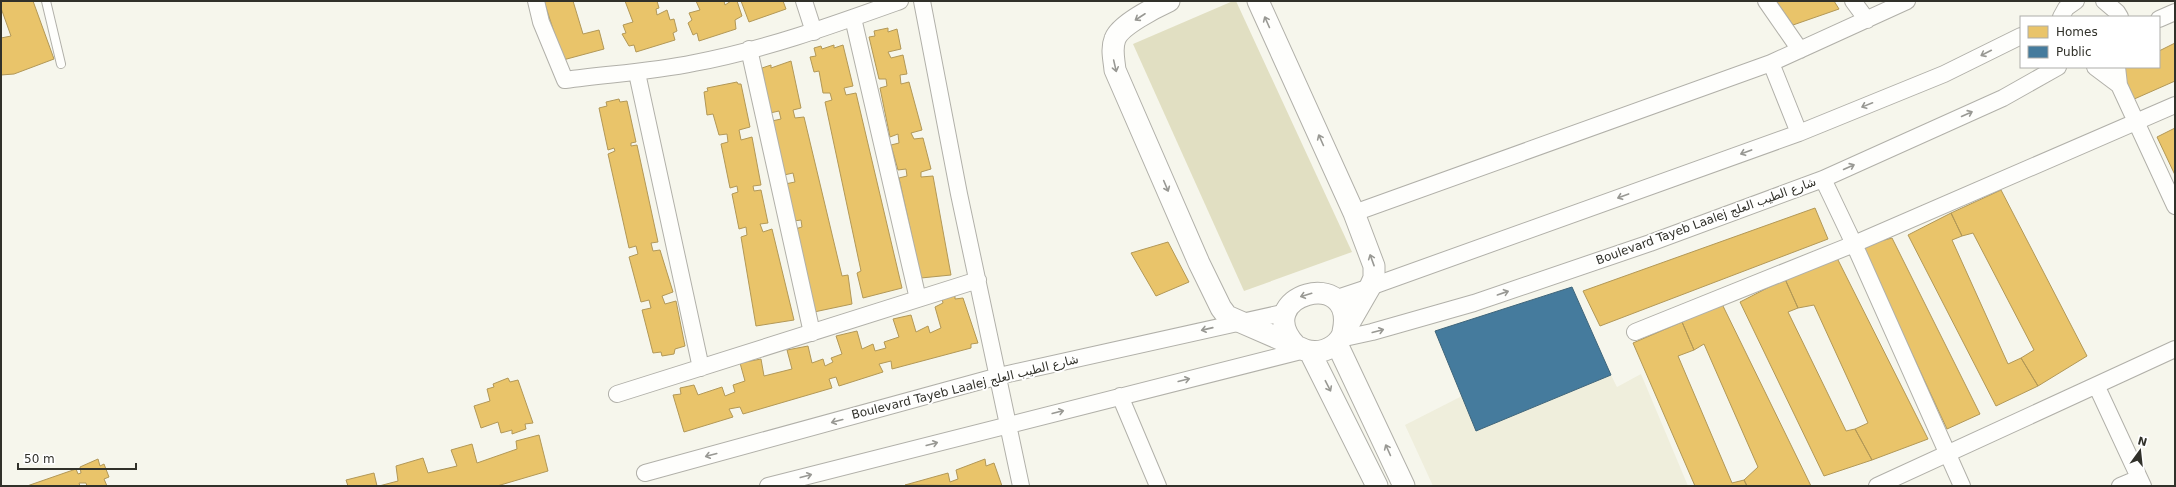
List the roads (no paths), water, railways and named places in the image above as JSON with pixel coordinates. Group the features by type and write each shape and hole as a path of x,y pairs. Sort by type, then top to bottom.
{"street":[{"path":"536,1 541,22 565,80 637,73 695,63 814,32 900,1"},
{"path":"804,1 814,32"},
{"path":"922,1 1021,486"},
{"path":"1162,2 1121,30 1118,34 1112,52 1115,70 1199,263 1221,308 1227,316 1237,322 1304,349 1323,351 1340,338 1370,287 1374,278 1374,266 1354,213 1258,1"},
{"path":"1766,1 1800,50"},
{"path":"1853,1 1867,20"},
{"path":"1354,213 1771,62 1907,1"},
{"path":"2104,1 2119,16"},
{"path":"2160,19 2175,12"},
{"path":"853,18 918,299"},
{"path":"1334,299 1799,133 1944,74 2020,36"},
{"path":"749,49 812,333"},
{"path":"1771,62 1799,133"},
{"name":"Boulevard Tayeb Laalej شارع الطيب العلج","path":"1340,338 1372,332 1488,298 1650,243 1823,179 2003,98 2056,68"},
{"path":"2096,68 2119,85"},
{"path":"2116,68 2119,85 2175,206"},
{"path":"637,73 701,368"},
{"path":"1634,332 1854,244 2175,105"},
{"path":"1823,179 1854,244 1962,486"},
{"path":"617,394 978,280"},
{"path":"1377,486 1304,349 1290,339 1286,330 1287,312 1291,304 1307,293 1321,293 1334,299 1344,314 1340,338 1404,486"},
{"name":"Boulevard Tayeb Laalej شارع الطيب العلج","path":"645,473 999,376 1287,312"},
{"path":"768,486 1304,349"},
{"path":"1877,486 2098,387 2175,350"},
{"path":"2098,387 2141,482 2120,486"},
{"path":"1120,396 1158,486"}],"lane":[{"path":"46,1 61,64"}]}
